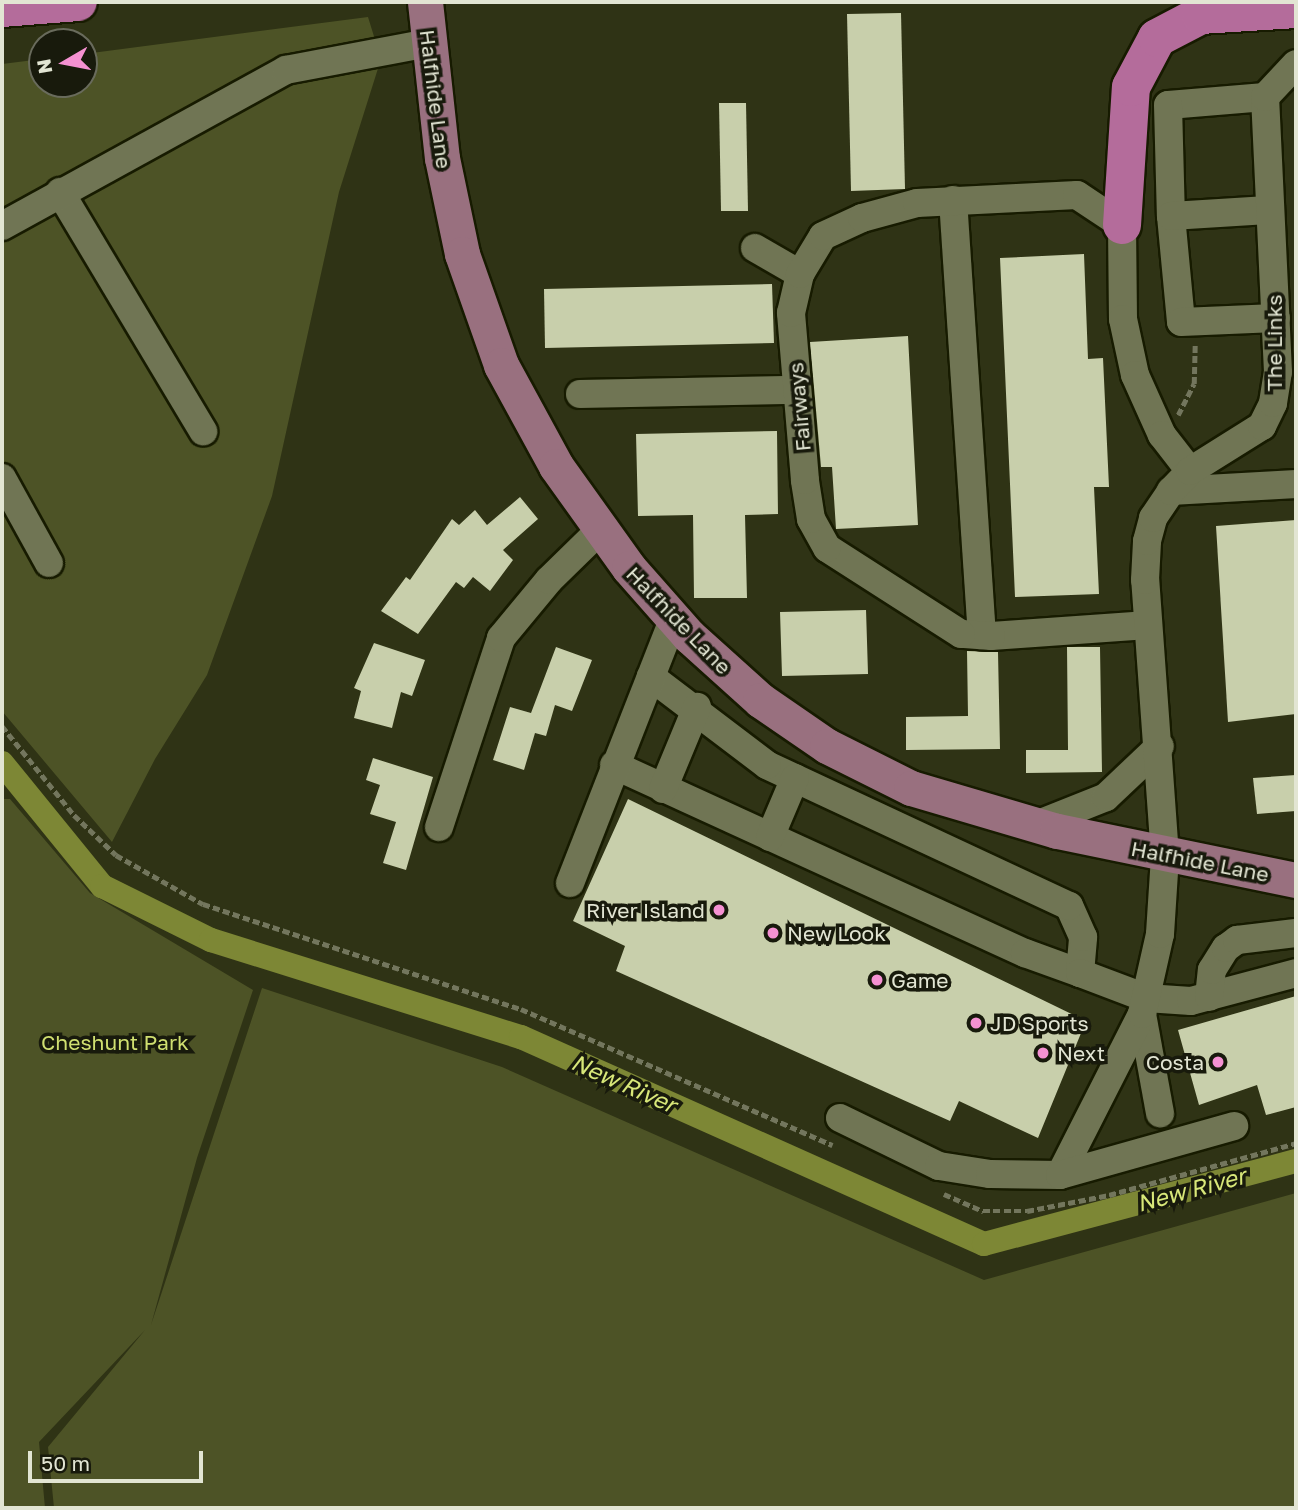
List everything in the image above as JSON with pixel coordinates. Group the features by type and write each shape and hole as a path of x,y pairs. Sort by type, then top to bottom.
{"highway":[{"path":"2,8 78,2"},
{"path":"1122,225 1131,87 1157,38 1201,15 1296,9"}],"main road":[{"name":"Halfhide Lane","path":"425,2 442,158 462,254 501,365 556,466 601,530 674,618 760,700 827,746 911,788 1036,825 1165,856 1296,880"}],"street":[{"path":"2,226 286,70 429,43"},
{"path":"1276,318 1181,322 1171,216 1168,105 1265,97 1296,64"},
{"name":"The Links","path":"1144,1006 1160,934 1165,856 1160,746 1148,625 1147,541 1153,518 1171,491 1190,471 1262,426 1273,403 1278,372 1268,210 1265,97"},
{"path":"60,192 203,431"},
{"name":"Fairways","path":"1122,225 1076,195 917,203 862,218 822,236 800,274 791,313 811,519 827,548 961,634 1148,625"},
{"path":"953,201 982,635"},
{"path":"1171,216 1268,210"},
{"path":"1122,225 1123,318 1135,375 1163,435 1190,471"},
{"path":"755,248 800,274"},
{"path":"580,394 797,390"},
{"path":"2,478 49,562"},
{"path":"1171,491 1296,484"},
{"path":"439,827 501,638 548,580 601,530"},
{"path":"570,883 614,765 674,618"},
{"path":"651,677 696,707 767,765 1069,906 1083,937 1080,973"},
{"path":"663,789 696,707"},
{"path":"1036,825 1106,797 1160,746"},
{"path":"614,765 1025,953 1080,973 1144,1006 1191,1001 1296,973"},
{"path":"770,837 795,778"},
{"path":"1209,997 1212,970 1226,947 1237,940 1296,933"},
{"path":"1144,1006 1160,1113"},
{"path":"1060,1175 1144,1006"},
{"path":"840,1118 939,1166 990,1174 1060,1175 1234,1126"}],"path":[{"path":"1163,435 1185,406 1194,383 1195,322"},
{"path":"2,726 74,815 116,855 203,904 521,1009 835,1146"},
{"path":"934,1189 984,1211 1027,1211 1109,1195 1296,1143"}],"green space":[{"path":"368,17 381,59 339,192 272,496 207,675 155,759 112,842 2,711 2,64 28,61 28,98 98,98 98,52"},
{"name":"Cheshunt Park","path":"2,799 10,799 90,893 253,990 197,1158 151,1325 262,988 502,1067 984,1280 1296,1193 1296,1508 54,1508 48,1447 145,1330 39,1442 45,1508 2,1508"}],"building":[{"path":"901,13 905,189 851,191 847,14"},
{"path":"719,103 746,103 748,211 721,211"},
{"path":"1084,254 1088,359 1103,358 1109,487 1094,487 1099,594 1015,597 1000,258"},
{"path":"772,284 774,343 545,348 544,289"},
{"path":"908,336 918,525 836,529 832,467 821,467 810,342"},
{"path":"777,431 778,514 745,515 747,598 694,598 693,515 638,516 636,434"},
{"path":"520,497 538,519 503,550 513,560 490,591 473,577 464,588 456,582 418,634 381,611 406,577 410,580 452,519 459,525 475,510 487,525"},
{"path":"1296,520 1296,714 1228,722 1216,526"},
{"path":"866,610 868,674 782,676 780,612"},
{"path":"374,643 425,660 412,696 401,692 392,728 354,718 361,691 354,688"},
{"path":"556,647 592,660 572,711 555,705 546,736 535,733 524,770 493,760 510,707 531,713"},
{"path":"1067,647 1100,647 1102,772 1026,773 1026,750 1068,750"},
{"path":"967,651 998,652 1000,749 906,750 906,717 968,716"},
{"path":"373,758 433,777 406,870 383,863 396,822 370,814 380,785 366,780"},
{"path":"1296,775 1296,811 1257,814 1253,778"},
{"path":"628,799 1086,1021 1038,1138 959,1101 950,1121 616,971 625,946 573,921"},
{"path":"1296,996 1296,1107 1266,1115 1257,1085 1199,1105 1178,1030"}],"waterway":[{"name":"New River","path":"2,763 102,886 211,940 521,1037 984,1244 1296,1161"}],"place":[{"name":"River Island","path":"719,910"},
{"name":"New Look","path":"773,933"},
{"name":"Game","path":"877,980"},
{"name":"JD Sports","path":"976,1023"},
{"name":"Next","path":"1043,1053"},
{"name":"Costa","path":"1218,1062"}]}
